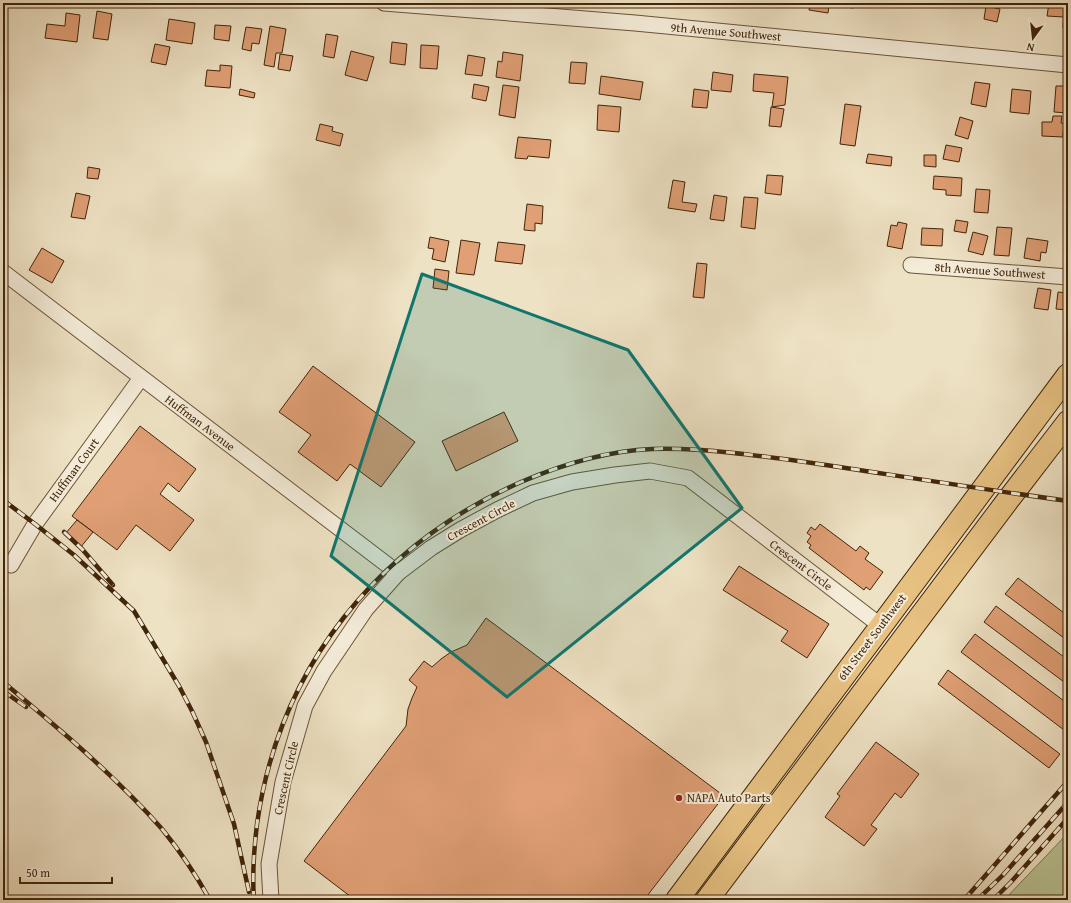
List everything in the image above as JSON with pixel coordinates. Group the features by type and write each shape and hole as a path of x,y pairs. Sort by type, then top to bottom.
{"main road":[{"name":"6th Street Southwest","path":"677,900 1068,376"},
{"path":"707,900 1068,422"}],"street":[{"name":"9th Avenue Southwest","path":"384,3 643,24 1068,64"},
{"name":"8th Avenue Southwest","path":"911,265 1068,277"},
{"name":"Huffman Avenue","path":"3,272 398,573"},
{"name":"Huffman Court","path":"11,565 35,524 141,378"},
{"name":"Crescent Circle","path":"271,900 269,864 283,782 305,706 324,671 366,609 398,573 431,548 460,530 497,510 534,493 572,482 614,474 650,470 688,478 881,626"}],"highlighted area":[{"path":"422,274 628,350 742,508 507,697 331,556"}],"green space":[{"path":"1068,833 1068,900 1004,900"}],"building":[{"path":"810,3 853,3 853,8 829,5 828,13 809,10"},
{"path":"1049,3 1064,3 1064,17 1047,16"},
{"path":"1064,3 1068,3 1068,28 1063,28"},
{"path":"986,6 1000,9 997,22 984,19"},
{"path":"97,11 112,14 108,40 93,38"},
{"path":"66,13 80,15 77,42 45,38 47,24 65,26"},
{"path":"169,19 195,23 192,44 166,40"},
{"path":"215,25 231,26 229,41 214,39"},
{"path":"270,26 286,29 282,53 276,53 274,67 264,65"},
{"path":"246,27 262,29 259,44 252,43 251,51 242,49"},
{"path":"326,34 338,36 334,58 323,56"},
{"path":"392,42 407,44 405,65 390,63"},
{"path":"155,44 170,47 166,65 151,62"},
{"path":"421,45 439,46 437,69 420,68"},
{"path":"351,51 374,57 367,81 345,75"},
{"path":"503,52 523,55 520,81 496,77 498,61 502,62"},
{"path":"280,54 293,56 290,71 278,69"},
{"path":"468,55 485,58 482,76 465,74"},
{"path":"571,62 587,63 585,84 569,83"},
{"path":"220,65 232,66 230,88 205,86 207,70 220,71"},
{"path":"713,72 733,75 731,92 711,90"},
{"path":"754,74 788,77 785,105 772,107 774,93 753,91"},
{"path":"601,76 643,82 640,100 599,94"},
{"path":"975,82 990,84 986,107 971,104"},
{"path":"474,84 489,87 486,101 472,98"},
{"path":"503,85 519,87 515,118 499,115"},
{"path":"1056,86 1068,86 1068,113 1054,112"},
{"path":"240,89 255,93 254,98 239,95"},
{"path":"694,89 709,91 707,108 692,107"},
{"path":"1012,89 1031,91 1029,114 1010,112"},
{"path":"845,104 861,106 855,146 840,144"},
{"path":"598,105 621,107 619,132 597,130"},
{"path":"771,107 784,109 781,127 769,126"},
{"path":"1053,116 1062,116 1061,123 1068,124 1068,132 1063,132 1063,137 1042,136 1042,122 1052,122"},
{"path":"960,117 973,121 968,139 955,135"},
{"path":"320,124 333,127 332,131 343,134 340,146 316,140"},
{"path":"518,137 551,140 549,158 528,156 527,159 515,158"},
{"path":"946,145 962,148 959,162 943,159"},
{"path":"868,154 892,157 891,166 866,163"},
{"path":"924,155 936,155 936,167 924,166"},
{"path":"88,167 100,169 98,179 87,178"},
{"path":"767,175 783,176 781,195 765,193"},
{"path":"934,176 962,178 961,196 946,195 946,190 933,189"},
{"path":"673,180 685,182 682,202 697,204 695,212 668,208"},
{"path":"976,189 990,190 988,213 974,212"},
{"path":"76,193 90,196 85,219 71,217"},
{"path":"714,195 727,197 724,221 710,219"},
{"path":"744,197 758,198 755,229 741,227"},
{"path":"527,204 543,206 542,224 535,223 535,231 524,230"},
{"path":"956,220 968,222 966,233 954,231"},
{"path":"898,222 907,224 902,249 887,246 891,225 897,226"},
{"path":"997,227 1012,228 1009,256 994,255"},
{"path":"922,228 943,229 942,246 921,245"},
{"path":"973,232 988,236 983,255 968,251"},
{"path":"430,237 449,241 445,262 432,259 434,249 428,248"},
{"path":"1027,238 1048,241 1046,253 1041,252 1040,261 1024,258"},
{"path":"461,240 480,243 474,275 456,273"},
{"path":"498,242 525,245 522,264 495,261"},
{"path":"42,248 64,261 52,283 29,270"},
{"path":"697,263 707,264 704,298 693,297"},
{"path":"435,269 449,271 447,290 433,288"},
{"path":"1038,288 1051,290 1048,310 1034,308"},
{"path":"1058,292 1068,293 1068,310 1056,309"},
{"path":"313,366 415,442 381,487 350,464 337,481 298,452 311,435 279,412"},
{"path":"504,412 518,441 456,471 442,441"},
{"path":"140,426 196,469 179,492 168,483 160,494 194,520 170,551 136,525 117,550 72,516"},
{"path":"77,520 93,532 80,548 65,534"},
{"path":"820,524 856,551 860,546 869,553 865,559 883,572 870,590 866,587 864,590 809,548 811,545 807,542 811,536 807,533 811,527 815,530"},
{"path":"739,566 829,624 807,658 781,641 788,631 723,590"},
{"path":"1018,578 1068,616 1068,641 1005,594"},
{"path":"996,606 1068,660 1068,685 984,622"},
{"path":"486,618 724,796 644,900 355,900 304,861 406,726 408,709 417,687 409,680 424,661 432,667 451,652 467,645"},
{"path":"975,634 1068,704 1068,733 961,652"},
{"path":"948,670 1060,754 1049,768 938,684"},
{"path":"876,742 919,774 901,798 895,793 871,825 877,829 864,846 825,817 840,796 837,794"}],"railway":[{"path":"254,900 253,872 257,824 269,767 287,713 312,663 344,618 380,576 423,540 470,508 521,482 569,464 618,452 676,449 717,451 779,458 1068,501"},
{"path":"3,500 74,555 134,611 179,686 206,742 234,824 249,892"},
{"path":"64,532 82,549 113,585"},
{"path":"3,682 80,748 140,805 175,846 210,900"},
{"path":"3,691 26,707"},
{"path":"964,900 1068,781"},
{"path":"977,900 1003,875 1068,802"},
{"path":"993,900 1068,818"}],"place":[{"name":"NAPA Auto Parts","path":"679,798"}]}
